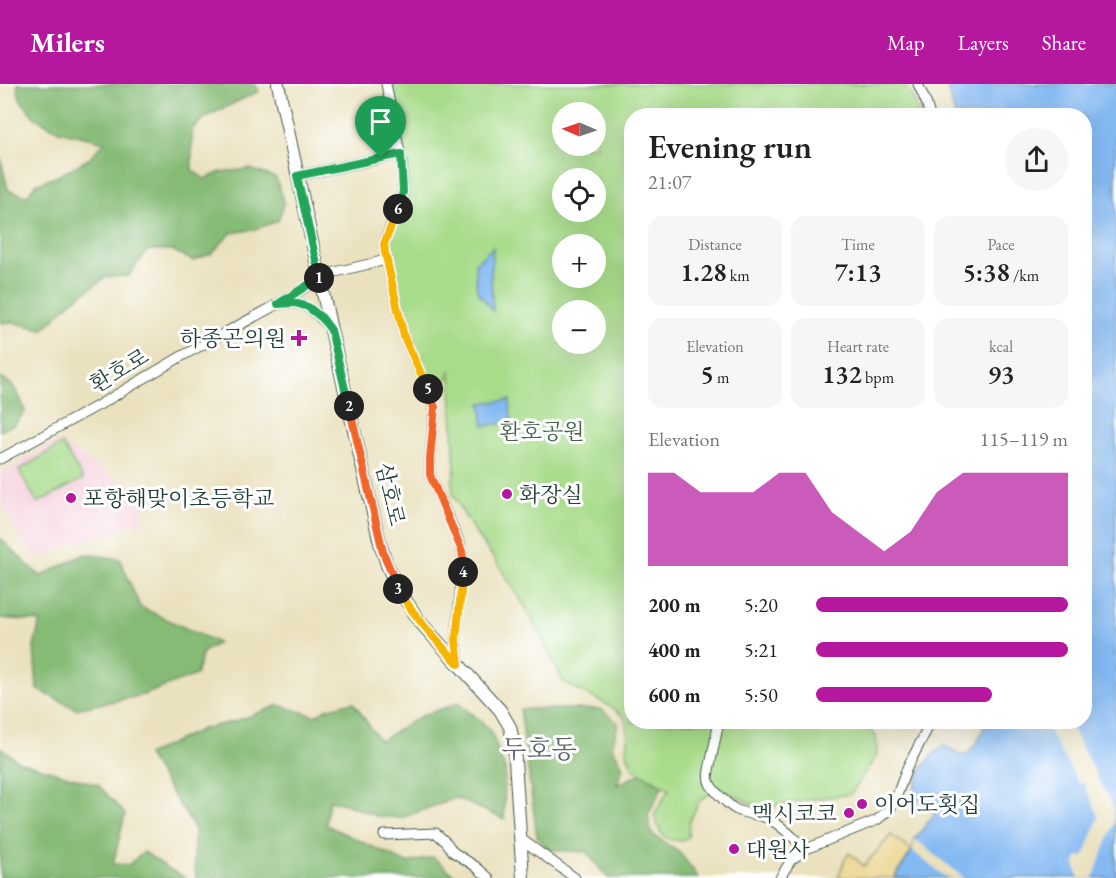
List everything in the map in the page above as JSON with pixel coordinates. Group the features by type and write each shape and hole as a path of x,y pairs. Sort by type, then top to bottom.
{"main road":[{"name":"삼호로","path":"278,84 331,330 383,552 397,587 412,611 428,632 494,702 510,727 514,746 523,878"}],"street":[{"path":"386,84 401,154 403,192 384,244 386,260 404,337 435,407 430,475 460,544 463,557 456,649 459,664"},
{"path":"918,84 928,108"},
{"path":"297,176 401,154"},
{"name":"환호로","path":"0,459 333,271 386,260"},
{"path":"278,304 295,303 308,307 322,318 331,330"},
{"path":"428,632 447,637 454,632 457,626"},
{"path":"718,729 708,776 711,785 734,808 768,818 806,849"},
{"path":"780,878 791,860 806,849 877,820 886,813 894,804 907,768 927,729"},
{"path":"384,835 436,833 453,852 489,878"},
{"path":"521,839 575,878"}],"shaded area":[{"name":"포항해맞이초등학교","path":"57,441 109,474 144,500 141,525 129,523 118,531 38,558 24,544 6,513 0,497 0,474"}],"green space":[{"path":"17,84 255,84 259,91 206,117 192,129 192,170 205,179 221,172 250,169 276,178 284,203 278,221 256,229 231,233 212,253 193,261 172,250 148,250 128,276 106,277 70,303 43,330 12,322 0,323 0,155 8,190 27,196 36,184 58,176 87,160 105,142 59,131 34,117 20,99"},
{"name":"환호공원","path":"389,84 904,84 917,108 624,108 624,717 612,707 564,683 526,608 453,495 452,482 455,470 451,370 438,399 406,331 391,269 389,240 407,199 405,160"},
{"path":"0,378 14,387 25,411 15,424 0,431"},
{"path":"62,444 83,479 37,503 19,470"},
{"path":"0,538 41,576 85,554 120,559 140,607 218,643 203,652 196,675 143,695 76,709 37,689 34,647 40,621 0,618"},
{"path":"353,702 380,741 421,716 458,703 490,729 505,770 504,819 456,798 401,818 377,816 329,800 326,825 407,863 433,857 458,878 196,878 194,827 147,755 202,729 236,721 279,705 315,716 326,709"},
{"path":"520,709 601,709 618,723 612,747 623,767 617,785 641,773 662,787 648,815 651,833 680,853 699,878 608,878 586,852 549,850 537,836"},
{"name":"환호공원","path":"627,729 869,729 876,736 877,755 851,794 768,807 755,806 739,797 714,791 699,801 689,823 688,837 682,841 663,835 654,815 669,789 633,769 627,753"},
{"path":"0,747 18,761 98,785 125,814 113,864 128,865 144,852 187,878 0,878"}],"sand":[{"path":"891,835 912,851 894,878 838,878 849,853 864,866"}],"water":[{"path":"946,84 1116,84 1116,878 894,878 912,851 915,839 935,813 912,796 923,767 944,745 963,756 974,746 983,729 1092,729 1092,108 953,108"},
{"path":"493,247 491,277 493,311 477,291 475,264"},
{"path":"510,400 511,422 484,426 481,403"}],"pier":[{"path":"1048,729 1072,729 1113,808 1114,823 1093,878 1078,878 1075,862 1078,857 1084,857 1099,817 1084,783 1079,784"},
{"path":"915,839 964,878 947,878 912,851"}],"place":[{"name":"하종곤의원","path":"299,338"},
{"name":"화장실","path":"507,494"},
{"name":"포항해맞이초등학교","path":"71,498"},
{"name":"이어도횟집","path":"862,804"},
{"name":"멕시코코","path":"849,813"},
{"name":"대원사","path":"734,849"}],"district":[{"name":"두호동","path":"539,749"}],"route":[{"path":"401,154 403,192 384,244 404,337 435,407 430,475 462,551 464,564 456,640 459,664 428,632 412,611 387,565 331,330 322,318 308,307 289,302 278,304 320,278 297,176 381,158 401,154"}]}
